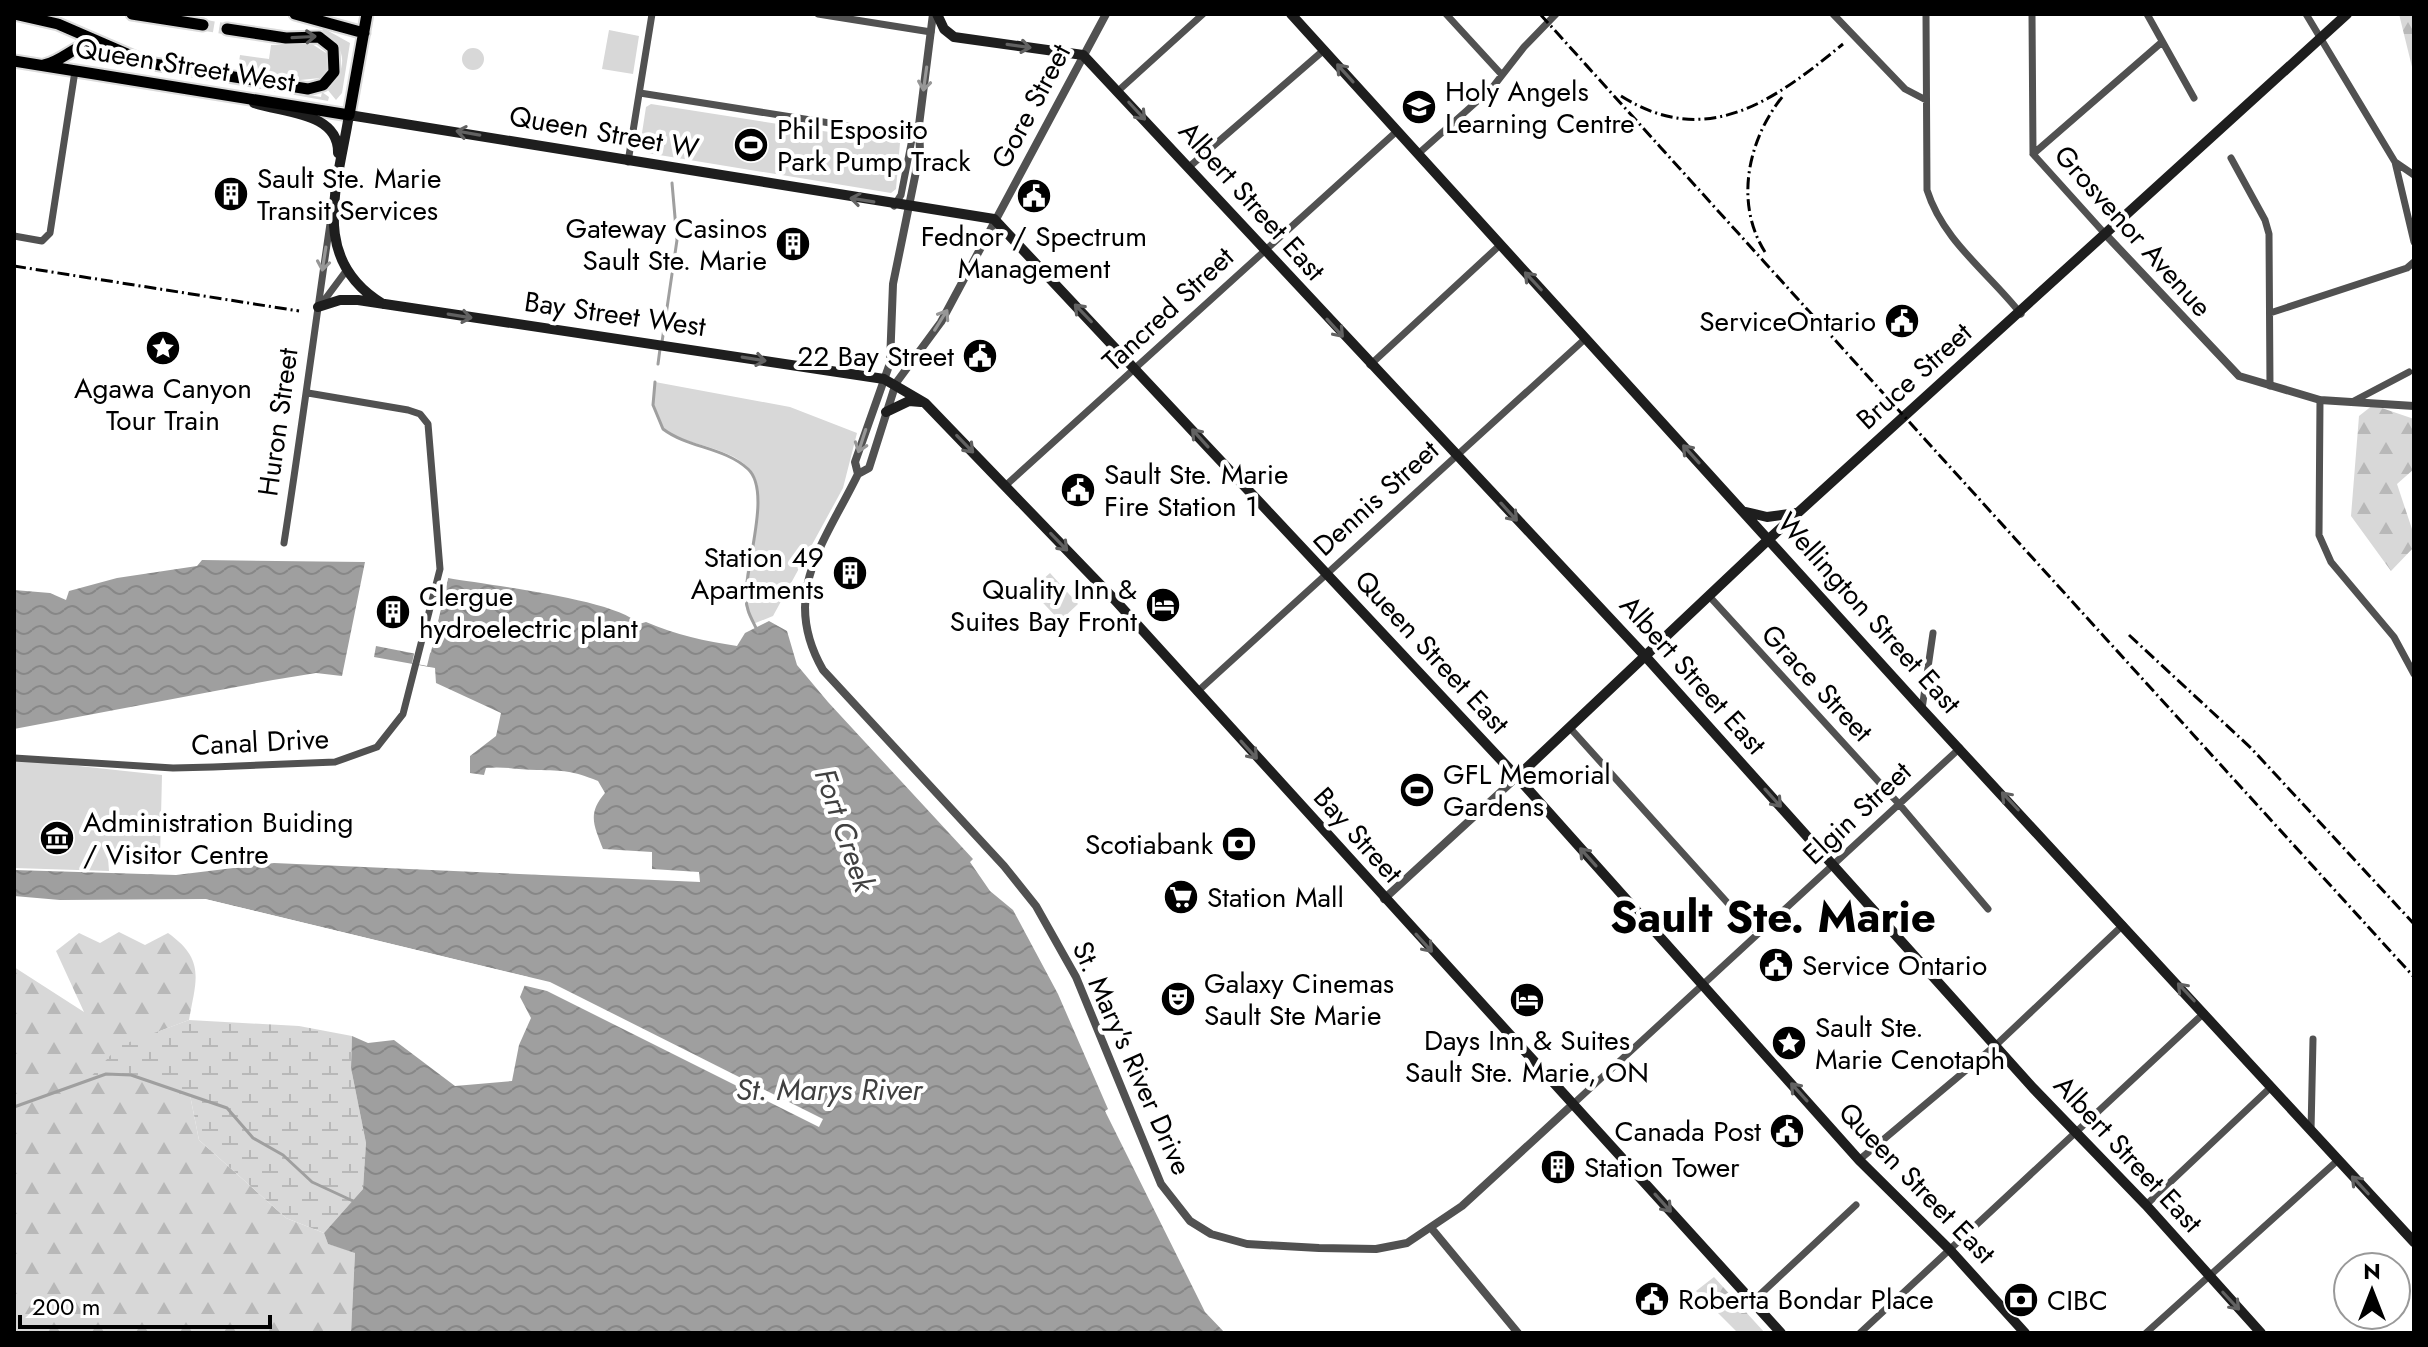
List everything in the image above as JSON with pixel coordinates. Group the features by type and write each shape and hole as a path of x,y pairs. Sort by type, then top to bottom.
{"highway":[{"path":"14,14 50,21 162,66 301,88 321,85 334,72 333,48 319,37 286,38 227,29"},
{"path":"132,14 203,25"},
{"path":"295,14 364,33"},
{"name":"Huron Street","path":"349,115 367,14"},
{"path":"36,65 58,61 85,44 104,45"},
{"name":"Queen Street West","path":"14,61 349,115"}],"main road":[{"path":"935,14 944,29 954,37 1083,55"},
{"name":"Wellington Street East","path":"1291,14 1922,709 2124,924 2414,1242"},
{"name":"Bruce Street","path":"1517,777 1798,512 2021,314 2347,14"},
{"name":"Albert Street East","path":"1083,55 1646,657 2261,1333"},
{"path":"249,101 326,124 338,140 338,174"},
{"name":"Queen Street W","path":"349,115 894,206 994,219"},
{"name":"Huron Street","path":"346,271 337,246 332,209 349,115"},
{"name":"Queen Street East","path":"994,219 1517,777 1859,1160 1950,1250 2025,1333"},
{"path":"346,271 361,290 383,304"},
{"name":"Bay Street West","path":"318,307 340,300 383,304 890,381"},
{"name":"Bay Street","path":"890,381 925,403 1005,486 1197,692 1781,1333"},
{"path":"886,412 909,401 925,403"},
{"path":"1744,511 1767,517 1798,512"}],"street":[{"path":"628,162 652,14"},
{"path":"818,14 954,37"},
{"path":"890,381 892,296 920,152 919,125 935,14"},
{"name":"Gore Street","path":"890,381 941,322 1106,14"},
{"path":"1118,91 1203,14"},
{"path":"1446,14 1502,75"},
{"path":"1418,154 1502,75 1556,14"},
{"path":"1833,14 1905,89 1926,100"},
{"path":"1926,14 1927,190 1933,208 1952,239 1997,283 2021,314"},
{"name":"Grosvenor Avenue","path":"2032,14 2033,154 2222,362 2239,376 2320,400 2414,406"},
{"path":"2147,14 2194,98"},
{"path":"2306,14 2395,162 2414,242"},
{"path":"2033,154 2162,42"},
{"path":"1189,167 1324,50"},
{"path":"14,236 42,241 50,233 75,71"},
{"path":"640,93 912,136"},
{"path":"894,206 901,195 912,136 919,125"},
{"name":"Tancred Street","path":"1005,486 1397,131"},
{"path":"2231,158 2265,220 2270,386"},
{"path":"2395,162 2414,175"},
{"name":"Huron Street","path":"284,543 308,393 332,209"},
{"path":"1370,365 1500,245"},
{"path":"2270,313 2407,268 2414,262"},
{"path":"318,307 329,288 346,271"},
{"name":"Dennis Street","path":"1197,692 1586,338"},
{"path":"2352,402 2409,372"},
{"name":"St. Mary's River Drive","path":"890,381 886,412 869,468 858,474 818,552 804,590 802,609 813,654 832,681 989,850 1036,906 1076,977 1161,1184 1173,1203 1190,1221 1211,1234 1247,1244 1376,1249 1407,1243 1432,1229 1572,1105"},
{"name":"St. Mary's River Drive","path":"858,474 855,462 890,381"},
{"name":"Canal Drive","path":"14,758 173,768 335,762 377,747 391,733 403,714 418,665 440,569 428,424 420,414 408,410 308,393"},
{"path":"2320,400 2319,535 2331,562 2394,637 2414,674"},
{"name":"Grace Street","path":"1709,596 1899,804 1988,909"},
{"path":"1922,709 1933,633"},
{"path":"1570,728 1743,920 1759,933"},
{"name":"Elgin Street","path":"1572,1105 1960,748"},
{"path":"1384,899 1517,777"},
{"path":"1859,1160 1996,1045 2124,924"},
{"path":"1860,1333 2205,1012"},
{"path":"2311,1131 2313,1039"},
{"path":"2146,1205 2271,1087"},
{"path":"2146,1333 2337,1161"},
{"path":"1752,1302 1856,1205"},
{"path":"1432,1229 1518,1333"}],"green space":[{"path":"2399,14 2414,14 2414,75"},
{"path":"323,28 350,43 342,93 336,100 327,89 339,75 341,52 331,38 322,33"},
{"path":"609,30 639,36 633,74 602,69"},
{"path":"312,44 329,55 329,68 320,78 300,80 238,69 240,55 269,59 271,45"},
{"path":"473,48 481,51 484,59 481,67 473,70 465,67 462,59 465,51"},
{"path":"179,74 321,97 322,92 329,97 328,101"},
{"path":"651,104 900,143 896,189 891,193 647,153 640,146 646,107"},
{"path":"655,382 790,407 857,433 843,488 773,616 753,624 746,608 747,569 758,505 758,487 752,472 734,457 663,429 653,405"},
{"path":"2373,405 2414,419 2414,469 2397,484 2414,535 2414,547 2391,571 2351,516 2359,416"},
{"path":"1050,573 1078,604 1060,621 1031,590"},
{"path":"14,759 162,775 160,858 108,858 109,871 14,868"},
{"path":"119,932 145,945 168,933 188,952 195,972 189,1020 160,1031 190,1095 199,1140 286,1218 324,1233 328,1244 355,1252 351,1333 14,1333 14,967 84,1012 56,951 79,933 100,943"},
{"path":"189,1020 299,1026 352,1036 351,1068 366,1143 363,1189 324,1233 286,1218 199,1140 190,1095 126,1076 86,1082 119,1046"},
{"path":"1714,1277 1765,1333 1738,1333 1696,1291"}],"water":[{"path":"202,560 365,562 342,676 316,673 14,729 14,590 50,593 66,600 69,591 117,578 197,566"},
{"name":"St. Marys River","path":"448,578 579,600 626,615 639,624 646,622 668,631 737,646 745,633 769,621 787,631 797,665 973,859 970,862 990,891 1013,910 1058,994 1108,1109 1105,1111 1205,1312 1225,1333 351,1333 355,1253 328,1244 324,1233 363,1189 366,1143 351,1068 352,1036 368,1043 394,1040 455,1086 512,1081 519,1045 531,1018 520,997 528,977 205,899 60,900 14,896 14,870 176,875 274,863 700,882 699,872 652,869 652,852 603,849 594,820 596,807 605,793 598,781 561,771 486,768 484,775 470,773 470,756 496,736 501,713 436,683 435,668 374,657 376,646 427,656 431,652"}],"pier":[{"path":"449,574 427,666 412,663 415,650 427,650 444,577"},
{"path":"205,899 550,982 823,1119 819,1127 547,991 522,985 523,980 205,903"}],"waterway":[{"name":"Fort Creek","path":"662,342 677,240 672,183"},
{"name":"Fort Creek","path":"658,364 660,349"},
{"name":"Fort Creek","path":"655,382 653,405 663,429 683,440 728,456 748,469 755,480 758,511 746,597 748,611 758,632"},
{"path":"14,1107 106,1074 131,1075 227,1108 253,1138 283,1155 312,1182 353,1201"}],"tunnel":[{"path":"203,25 227,29"}],"railway":[{"path":"1540,14 2414,977"},
{"path":"1621,96 1653,112 1683,119 1712,118 1740,111 1766,99 1843,44"},
{"path":"1765,252 1755,233 1750,213 1749,172 1761,132 1783,96"},
{"path":"14,266 299,311"},
{"path":"2129,635 2251,748 2414,924"}],"place":[{"name":"Holy Angels Learning Centre","path":"1419,107"},
{"name":"Phil Esposito Park Pump Track","path":"751,145"},
{"name":"Sault Ste. Marie Transit Services","path":"231,194"},
{"name":"Fednor / Spectrum Management","path":"1034,196"},
{"name":"Gateway Casinos Sault Ste. Marie","path":"793,244"},
{"name":"ServiceOntario","path":"1902,321"},
{"name":"Agawa Canyon Tour Train","path":"163,348"},
{"name":"22 Bay Street","path":"980,356"},
{"name":"Sault Ste. Marie Fire Station 1","path":"1078,490"},
{"name":"Station 49 Apartments","path":"850,573"},
{"name":"Quality Inn & Suites Bay Front","path":"1163,605"},
{"name":"Clergue hydroelectric plant","path":"393,612"},
{"name":"GFL Memorial Gardens","path":"1417,790"},
{"name":"Administration Buiding / Visitor Centre","path":"57,838"},
{"name":"Scotiabank","path":"1239,844"},
{"name":"Station Mall","path":"1181,897"},
{"name":"Service Ontario","path":"1776,965"},
{"name":"Galaxy Cinemas Sault Ste Marie","path":"1178,999"},
{"name":"Days Inn & Suites Sault Ste. Marie, ON","path":"1527,1000"},
{"name":"Sault Ste. Marie Cenotaph","path":"1789,1043"},
{"name":"Canada Post","path":"1787,1131"},
{"name":"Station Tower","path":"1558,1167"},
{"name":"Roberta Bondar Place","path":"1652,1299"},
{"name":"CIBC","path":"2021,1300"}],"district":[{"name":"Sault Ste. Marie","path":"1773,917"}]}
